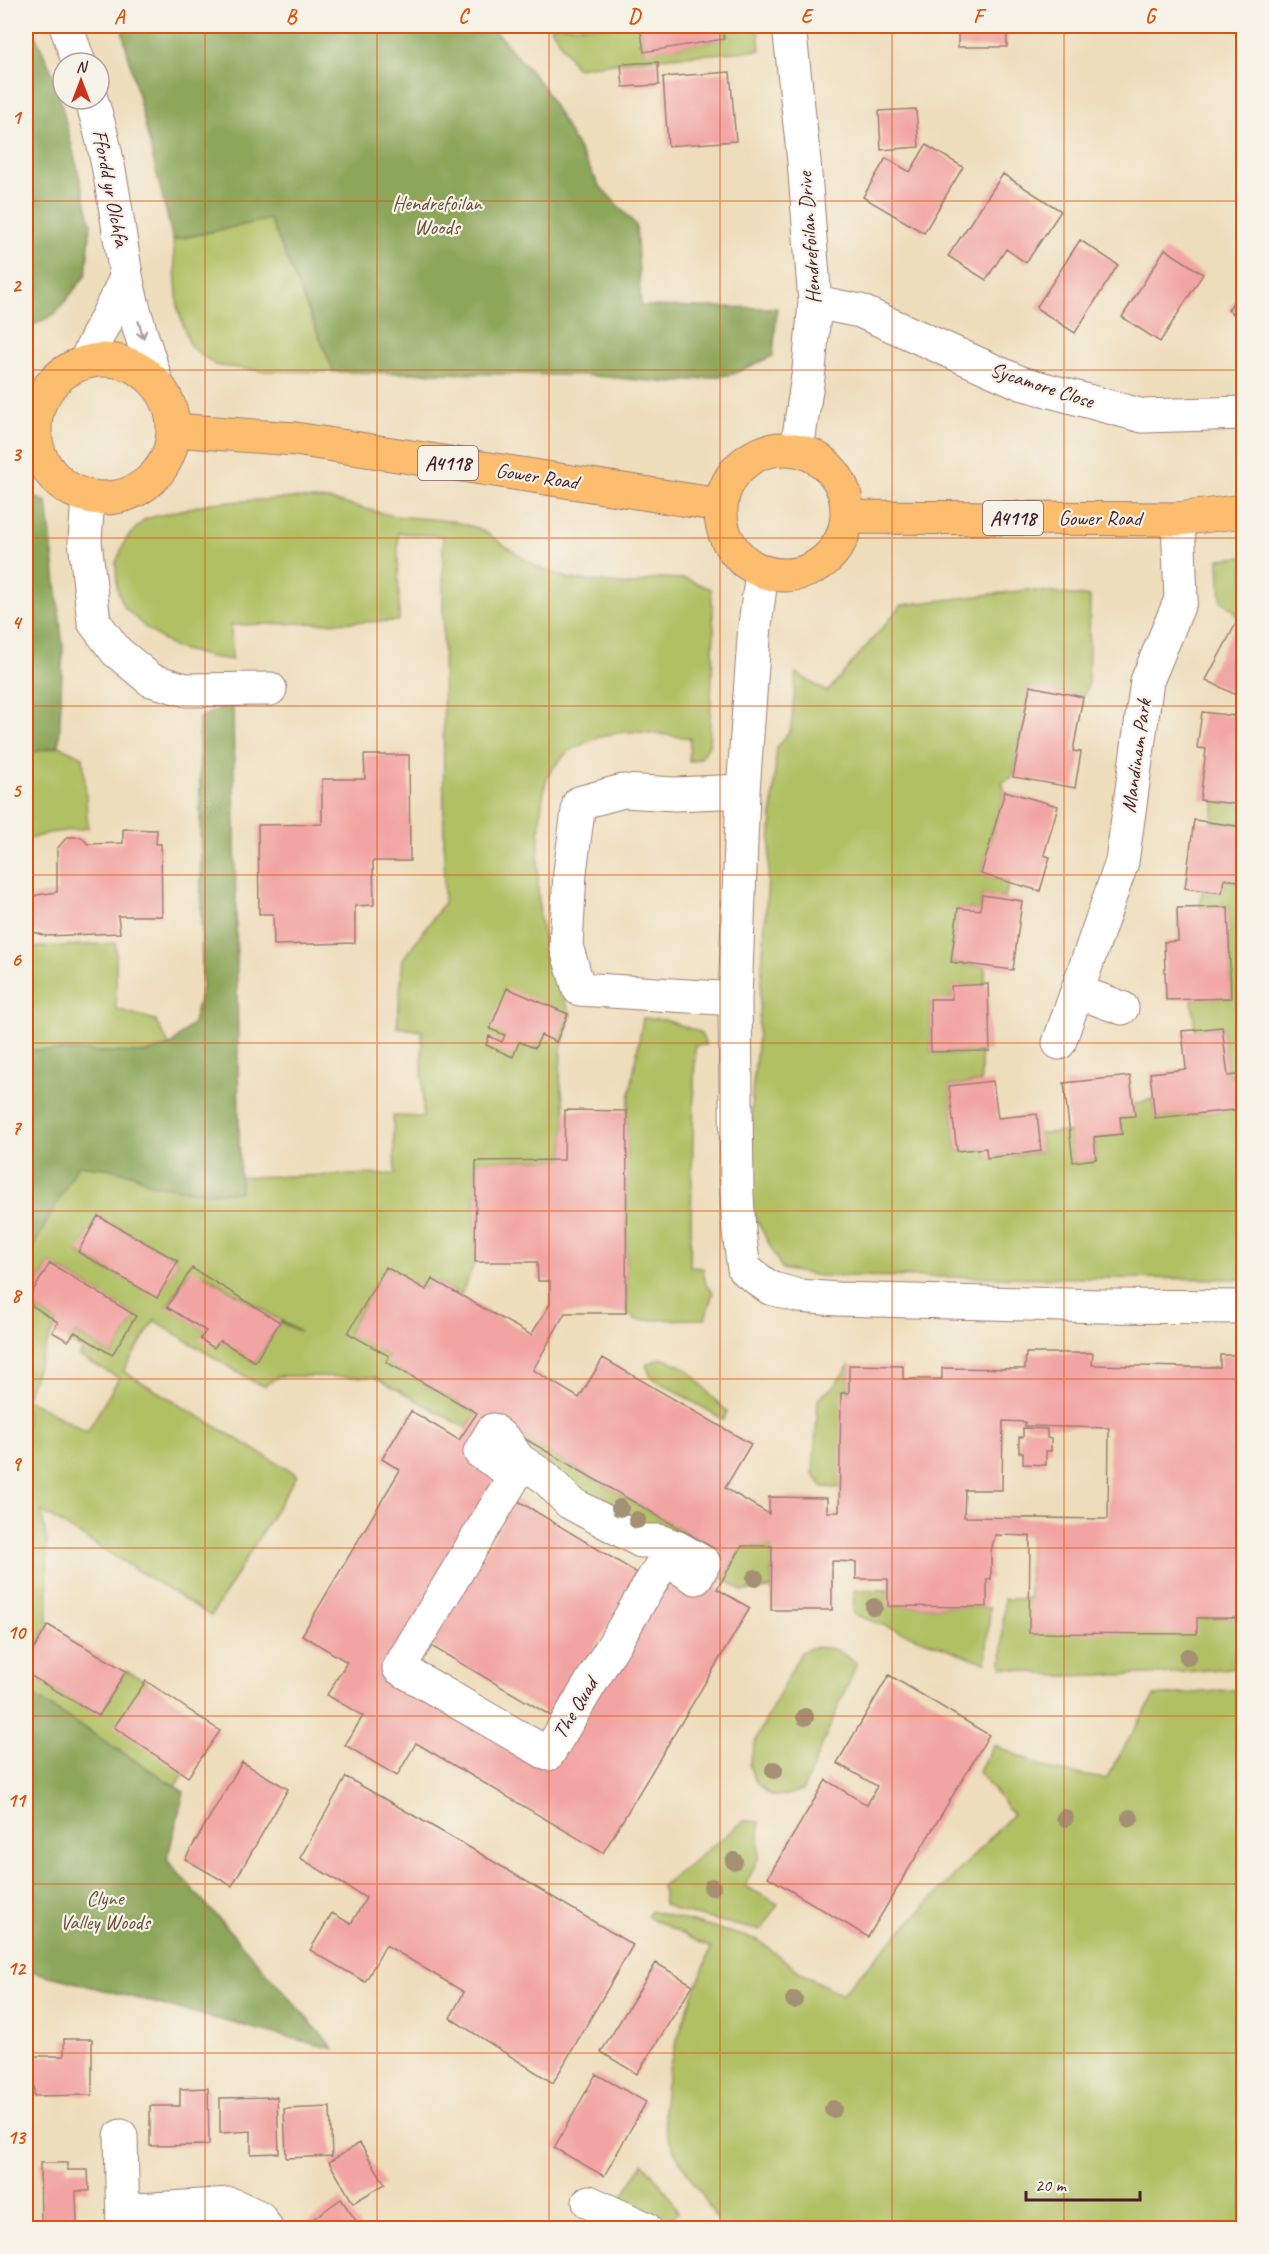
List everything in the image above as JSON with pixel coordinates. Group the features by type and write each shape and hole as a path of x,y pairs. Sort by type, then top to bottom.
{"main road":[{"path":"104,360 123,362 141,370 156,382 171,407 174,430 170,453 162,468 151,481 122,497 105,499 88,497 70,490 34,458 36,441 33,402 67,371 85,362 104,360"},
{"name":"Gower Road","path":"174,430 296,439 720,505"},
{"path":"776,448 797,449 819,458 836,474 845,495 848,517 843,536 833,553 818,565 801,573 781,575 762,572 735,552 726,538 721,522 720,505 726,484 738,467 756,454 776,448"},
{"name":"Gower Road","path":"848,517 1178,519 1244,511"}],"street":[{"path":"66,26 75,51"},
{"name":"Hendrefoilan Drive","path":"789,26 804,161 815,302 809,370 797,449"},
{"name":"Ffordd yr Olchfa","path":"95,111 116,200 126,278 156,382"},
{"path":"85,362 126,278"},
{"name":"Sycamore Close","path":"815,302 860,311 1021,383 1143,416 1244,413"},
{"path":"88,497 85,541 94,622 116,651 151,680 186,690 270,689"},
{"name":"Mandinam Park","path":"1059,1043 1122,862 1146,681 1181,599 1178,519"},
{"path":"762,572 754,625 743,791 735,999 739,1232 744,1269 770,1288 799,1296 837,1299 1244,1307"},
{"path":"735,999 579,989 566,946 570,872 579,803 623,791 675,794 743,791"},
{"path":"1078,993 1122,1008"},
{"name":"The Quad","path":"493,1430 506,1441 518,1459 545,1477 569,1502 641,1541 659,1541 678,1548 704,1563 696,1578 665,1559 548,1754 399,1668 515,1475 480,1452 493,1430"},
{"path":"122,2136 123,2220 231,2204 259,2217 266,2229"},
{"path":"589,2202 645,2229"}],"green space":[{"path":"26,26 31,26 51,70 51,111 63,111 91,223 86,275 55,314 26,329"},
{"name":"Hendrefoilan Woods","path":"121,26 491,26 542,85 599,185 636,225 641,306 777,308 773,356 733,374 673,383 582,375 334,372 270,219 173,240"},
{"path":"550,26 640,26 644,51 724,39 722,26 758,26 760,50 645,59 576,68"},
{"path":"270,219 334,372 261,371 215,365 190,346 178,309 173,240"},
{"path":"26,494 47,502 63,647 59,746 26,754"},
{"path":"294,498 330,500 394,516 452,521 480,529 537,567 570,579 632,585 656,578 686,579 711,589 714,630 709,745 701,758 689,762 690,738 635,732 610,734 567,753 549,774 545,786 540,825 539,910 549,959 571,1014 561,1049 560,1080 565,1110 564,1160 476,1161 475,1262 461,1295 432,1279 426,1290 386,1267 348,1332 389,1356 387,1362 477,1413 466,1428 375,1377 279,1376 264,1386 155,1320 123,1371 297,1475 211,1616 41,1511 47,1542 48,1625 26,1663 26,1399 87,1432 119,1378 79,1356 83,1350 68,1341 75,1332 112,1355 136,1316 50,1263 26,1302 26,1260 77,1165 124,1171 149,1184 240,1192 240,1177 395,1174 393,1116 423,1117 422,1031 397,1027 403,959 444,903 443,536 398,533 399,621 231,625 232,660 173,647 145,627 124,607 117,588 116,563 126,539 145,519 210,503","holes":["98,1216 178,1261 157,1297 78,1253","190,1271 206,1276 300,1332 280,1322 255,1362 167,1306"]},
{"path":"1244,557 1243,623 1238,620 1234,610 1221,601 1219,559"},
{"path":"1027,590 1090,597 1088,686 1083,697 1030,687 1013,777 1002,782 1005,791 981,874 1009,882 1005,898 982,895 980,910 958,908 951,962 986,967 984,985 952,986 952,999 930,1000 931,1052 981,1051 981,1082 949,1086 957,1151 986,1148 987,1158 1041,1152 1039,1133 1070,1132 1073,1161 1096,1159 1094,1137 1122,1134 1120,1117 1134,1115 1134,1104 1152,1099 1155,1118 1243,1109 1243,1279 820,1276 782,1269 751,1209 752,1095 776,755 777,747 791,729 796,673 827,692 902,605"},
{"path":"233,702 240,1192 205,1193 149,1184 139,1176 106,1168 78,1165 26,1260 26,1050 146,1053 170,1046 193,1023 202,987 199,718"},
{"path":"59,746 83,757 88,828 49,833 26,840 26,754"},
{"path":"1215,801 1243,805 1243,827 1212,823"},
{"path":"1224,879 1243,882 1243,1074 1228,1076 1222,1027 1195,1030 1192,999 1231,998 1228,907 1200,907 1202,890 1222,893"},
{"path":"116,943 116,1009 155,1020 170,1046 146,1053 26,1050 26,948"},
{"path":"643,1018 665,1020 700,1032 706,1045 695,1045 690,1267 703,1268 706,1285 713,1292 705,1319 637,1320 626,1313 627,1111"},
{"path":"26,1302 58,1322 26,1397"},
{"path":"660,1358 673,1362 691,1373 727,1411 724,1420 651,1377 646,1365"},
{"path":"849,1365 849,1393 840,1488 823,1487 813,1474 818,1399 835,1385"},
{"path":"501,1425 713,1548 704,1563 641,1541"},
{"path":"1030,1536 1196,1592 1197,1618 1243,1618 1243,1667 1158,1674 1056,1676 1002,1667 1004,1599 1029,1599"},
{"path":"742,1546 772,1546 771,1589 742,1591 724,1578"},
{"path":"854,1590 888,1590 889,1606 990,1607 986,1663 853,1614"},
{"path":"814,1647 834,1649 857,1663 803,1790 787,1795 771,1796 756,1782 749,1765 757,1737 801,1652"},
{"path":"126,1671 146,1681 184,1774 175,1786 26,1691 26,1673 99,1716"},
{"path":"1243,1689 1243,2228 721,2228 673,2149 664,2117 669,2068 676,2042 711,1948 647,1916 651,1911 758,1940 804,1975 841,1994 1013,1814 978,1772 994,1745 1051,1770 1106,1779 1154,1696"},
{"name":"Clyne Valley Woods","path":"26,1691 184,1792 167,1860 334,2049 26,1970"},
{"path":"744,1821 759,1822 759,1857 745,1886 778,1904 761,1931 678,1911 664,1904 662,1886"},
{"path":"643,2163 667,2192 678,2213 664,2223 622,2197"},
{"path":"216,2215 242,2228 179,2228 216,2225"}],"building":[{"path":"640,26 722,26 724,39 644,52"},
{"path":"958,26 1007,26 1007,47 958,47"},
{"path":"658,62 659,85 623,87 621,64"},
{"path":"730,72 736,141 668,146 663,77"},
{"path":"916,109 919,147 881,150 879,111"},
{"path":"926,145 963,167 924,233 863,197 886,158 910,172"},
{"path":"1003,174 1061,211 1026,263 1006,249 986,280 948,256"},
{"path":"1080,240 1118,265 1075,333 1036,308"},
{"path":"1165,249 1203,274 1160,342 1122,317"},
{"path":"1244,286 1244,321 1228,310"},
{"path":"1238,620 1244,623 1244,699 1206,680"},
{"path":"1030,686 1083,697 1073,751 1081,752 1075,788 1013,777"},
{"path":"1202,712 1244,717 1244,805 1200,800 1206,749 1197,748"},
{"path":"364,755 409,755 410,861 373,861 374,905 355,906 355,943 274,945 273,914 259,914 258,825 322,824 322,779 365,779"},
{"path":"1005,791 1058,806 1044,855 1050,857 1040,891 981,874"},
{"path":"1194,820 1244,827 1244,882 1224,879 1222,893 1185,888"},
{"path":"123,829 157,830 156,844 161,844 162,916 118,916 120,933 46,936 34,932 26,924 28,906 31,898 37,895 57,892 57,849 67,837 81,837 88,844 123,843"},
{"path":"982,895 1022,901 1013,970 951,962 958,908 980,910"},
{"path":"1228,907 1231,998 1166,1000 1164,942 1178,941 1177,908"},
{"path":"988,984 990,1051 931,1052 930,999 952,999 951,986"},
{"path":"507,988 568,1014 556,1042 541,1035 535,1048 519,1042 513,1057 486,1045 489,1036 502,1042 505,1035 490,1029"},
{"path":"1222,1027 1228,1076 1244,1074 1244,1109 1155,1118 1150,1073 1186,1069 1182,1031"},
{"path":"1130,1076 1135,1116 1120,1117 1122,1134 1094,1137 1096,1159 1073,1162 1064,1083"},
{"path":"993,1081 998,1118 1037,1114 1041,1151 987,1158 986,1148 957,1151 949,1086"},
{"path":"565,1110 627,1111 626,1313 565,1313 533,1370 579,1398 603,1358 751,1444 725,1488 769,1514 769,1497 827,1498 827,1512 839,1512 841,1393 849,1393 849,1365 903,1366 903,1379 942,1379 942,1368 1025,1369 1026,1353 1093,1353 1092,1365 1187,1367 1220,1367 1220,1355 1244,1355 1244,1618 1197,1618 1197,1634 1029,1633 1030,1536 995,1535 991,1551 991,1579 987,1579 987,1607 888,1606 888,1579 856,1579 856,1562 832,1561 832,1610 771,1610 772,1546 742,1546 717,1589 750,1608 603,1853 416,1743 397,1776 345,1745 363,1716 327,1695 347,1662 302,1635 400,1470 382,1459 411,1411 459,1440 477,1413 386,1362 389,1356 348,1333 386,1267 426,1290 432,1279 531,1335 550,1304 550,1281 538,1281 537,1262 475,1262 476,1161 564,1160","holes":["1003,1421 1025,1422 1025,1426 1109,1428 1108,1519 964,1517 965,1490 1002,1490","501,1425 713,1548 700,1571 651,1585 538,1749 399,1668 515,1475"]},
{"path":"98,1216 178,1261 157,1298 78,1252"},
{"path":"50,1263 136,1316 112,1355 75,1332 68,1341 52,1332 58,1322 26,1302"},
{"path":"192,1268 280,1322 255,1362 220,1340 214,1348 200,1339 206,1331 167,1307"},
{"path":"1023,1428 1047,1429 1047,1438 1051,1439 1051,1451 1046,1451 1046,1465 1023,1464 1023,1452 1019,1452 1019,1437 1023,1437"},
{"path":"515,1499 639,1574 553,1717 431,1646"},
{"path":"48,1625 126,1671 99,1716 26,1673 26,1663"},
{"path":"889,1675 989,1735 868,1937 768,1877 826,1780 867,1805 877,1786 837,1763"},
{"path":"146,1681 220,1731 188,1777 114,1727"},
{"path":"242,1762 288,1789 232,1886 185,1859"},
{"path":"346,1777 633,1945 553,2083 450,2018 464,1992 386,1945 365,1982 310,1950 332,1913 351,1924 366,1898 300,1858"},
{"path":"656,1963 693,1985 637,2074 601,2052"},
{"path":"64,2039 92,2039 92,2095 34,2096 34,2056 64,2056"},
{"path":"596,2074 646,2102 604,2176 554,2148"},
{"path":"208,2088 209,2145 150,2146 150,2106 180,2106 180,2089"},
{"path":"277,2097 279,2153 251,2154 251,2131 220,2133 220,2098"},
{"path":"330,2107 332,2156 286,2158 284,2109"},
{"path":"360,2143 385,2184 353,2203 329,2162"},
{"path":"40,2163 67,2163 67,2170 88,2170 89,2191 76,2191 77,2226 41,2227"},
{"path":"341,2199 361,2228 300,2228"}]}
